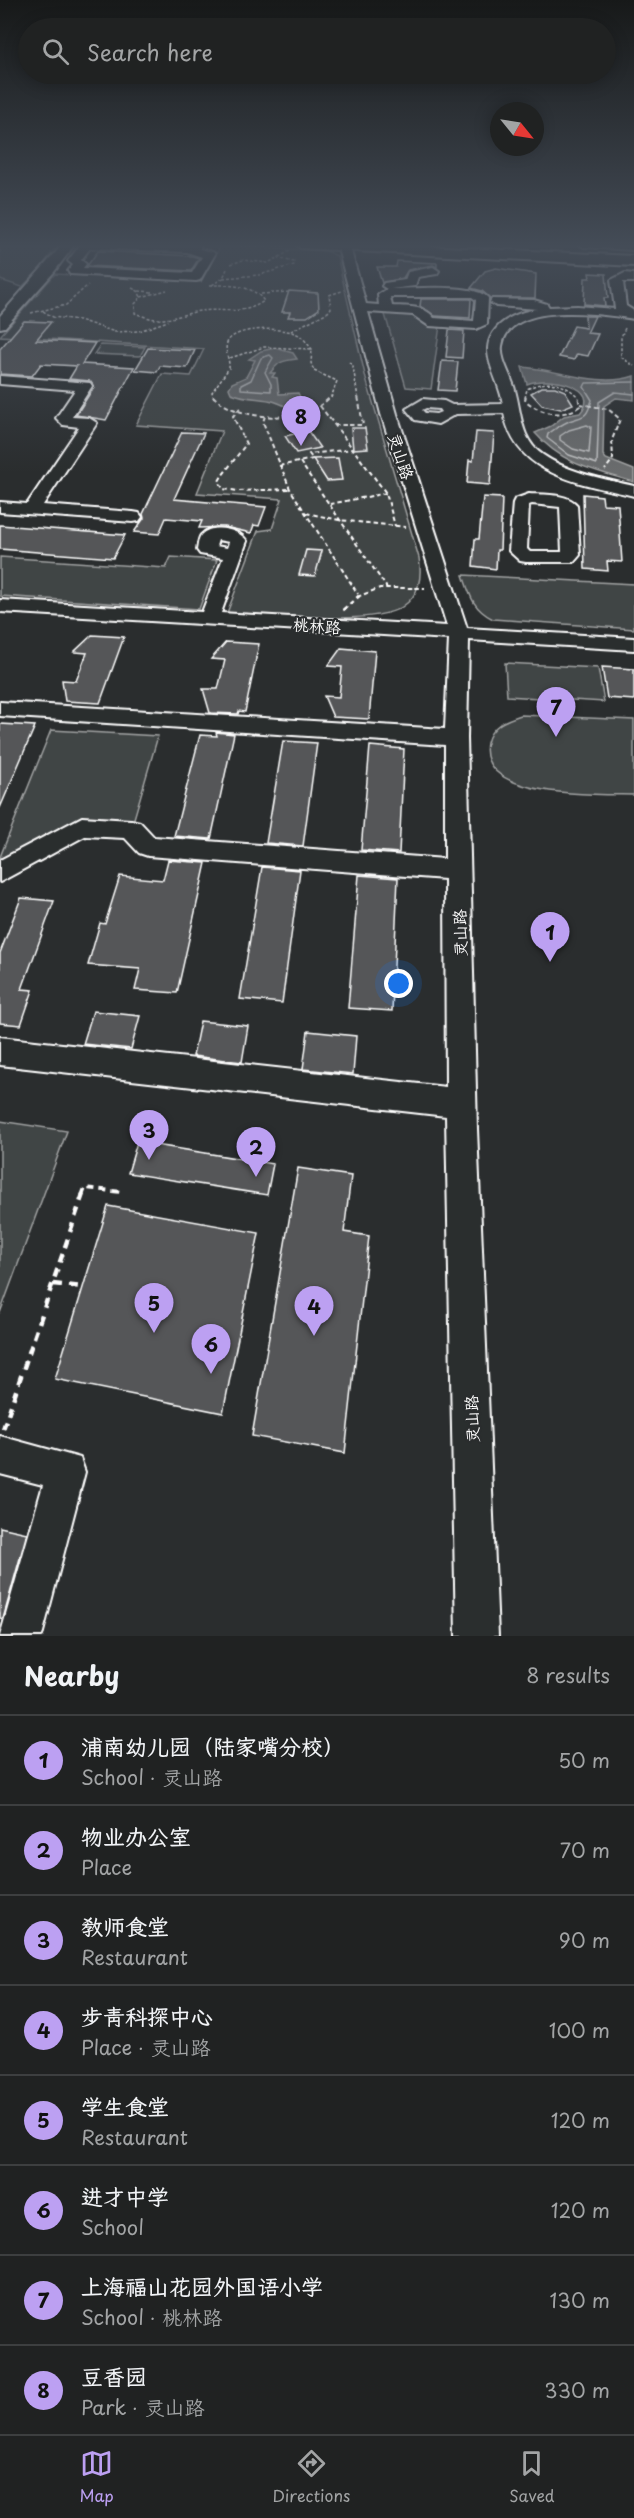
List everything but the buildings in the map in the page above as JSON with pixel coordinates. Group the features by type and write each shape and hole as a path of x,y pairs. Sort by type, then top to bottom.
{"street":[{"name":"灵山路","path":"365,320 389,414 459,634 456,738 462,1103 477,1636"},
{"path":"430,320 434,323 476,326 480,324 480,320"},
{"path":"514,320 506,325 498,338 495,352 507,384 510,416 519,437 538,459 550,466 634,491"},
{"path":"0,380 85,386 64,418 68,422 89,423 32,509"},
{"path":"389,414 414,412 426,419 438,419 447,416 449,410 510,408"},
{"path":"543,500 544,474 550,466"},
{"path":"0,507 133,517"},
{"path":"209,619 233,554"},
{"name":"桃林路","path":"0,606 634,644"},
{"path":"0,710 456,738"},
{"path":"0,872 82,826 131,829 148,846 458,870"},
{"path":"0,1051 462,1103"},
{"path":"0,1455 66,1472 21,1636"}],"path":[{"path":"80,320 115,332 128,333 171,320"},
{"path":"151,328 156,324 155,320"},
{"path":"291,331 312,320"},
{"path":"628,320 620,345 621,357 634,366"},
{"path":"270,329 291,331 299,334 312,349 311,363 314,371 336,381 337,390 320,406 294,415 265,416 214,398 212,392 227,373 229,358 225,349 227,342 241,332 270,329"},
{"path":"229,358 243,357 258,348 273,346 312,349"},
{"path":"334,425 363,425 354,366 349,362"},
{"path":"552,383 568,387 579,397 582,404 572,411 544,412 529,405 524,394 532,386 552,383"},
{"path":"582,404 608,409 620,419 612,440 613,459 609,466 599,474"},
{"path":"320,406 387,493 393,506 395,526"},
{"path":"240,408 233,416 246,444 241,455 223,471 219,481 224,489 239,491 290,489"},
{"path":"265,416 263,422 290,489 358,594 387,588 444,589"},
{"path":"279,466 313,459 309,454 353,450"},
{"path":"300,462 387,588"},
{"path":"329,505 387,493"},
{"path":"304,513 426,530"},
{"path":"0,1440 85,1188 122,1192"},
{"path":"53,1284 83,1287"}],"shaded area":[{"path":"14,320 352,320 366,379 419,558 418,585 413,597 402,607 367,617 318,618 227,613 258,531 272,529 282,499 197,493 222,431 136,425 162,374 191,376 204,349 0,336"},
{"path":"387,320 424,320 424,324 440,325 431,389 406,387"},
{"path":"100,345 145,347 140,356 94,354"},
{"path":"0,557 166,568 171,557 217,560 199,609 0,596"},
{"path":"463,575 634,584 634,629 493,619 481,611 470,596"},
{"path":"505,663 598,668 604,702 507,696"},
{"path":"521,715 634,720 634,795 544,790 520,784 501,775 489,762 487,743 489,737 500,724"},
{"path":"51,730 158,736 131,829 82,826 0,872 0,857"},
{"path":"0,1121 67,1131 0,1313"}],"water":[{"path":"275,348 293,353 297,359 280,363 270,373 275,373 272,377 277,378 279,394 298,393 309,414 306,429 290,429 297,418 296,413 287,407 271,401 240,396 231,393 229,388 232,383 246,377 255,360 249,359 261,351"},
{"path":"522,367 592,379 621,379 634,376 634,400 616,398 604,406 603,455 606,459 634,470 634,482 580,465 557,452 535,433 551,426 564,416 580,413 585,404 585,396 570,385 559,382 527,384"}],"place":[{"name":"豆香园","path":"301,446"},
{"name":"上海福山花园外国语小学","path":"556,737"},
{"name":"浦南幼儿园（陆家嘴分校）","path":"550,962"},
{"name":"教师食堂","path":"149,1160"},
{"name":"物业办公室","path":"256,1177"},
{"name":"学生食堂","path":"154,1333"},
{"name":"步青科探中心","path":"314,1336"},
{"name":"进才中学","path":"211,1374"}]}
